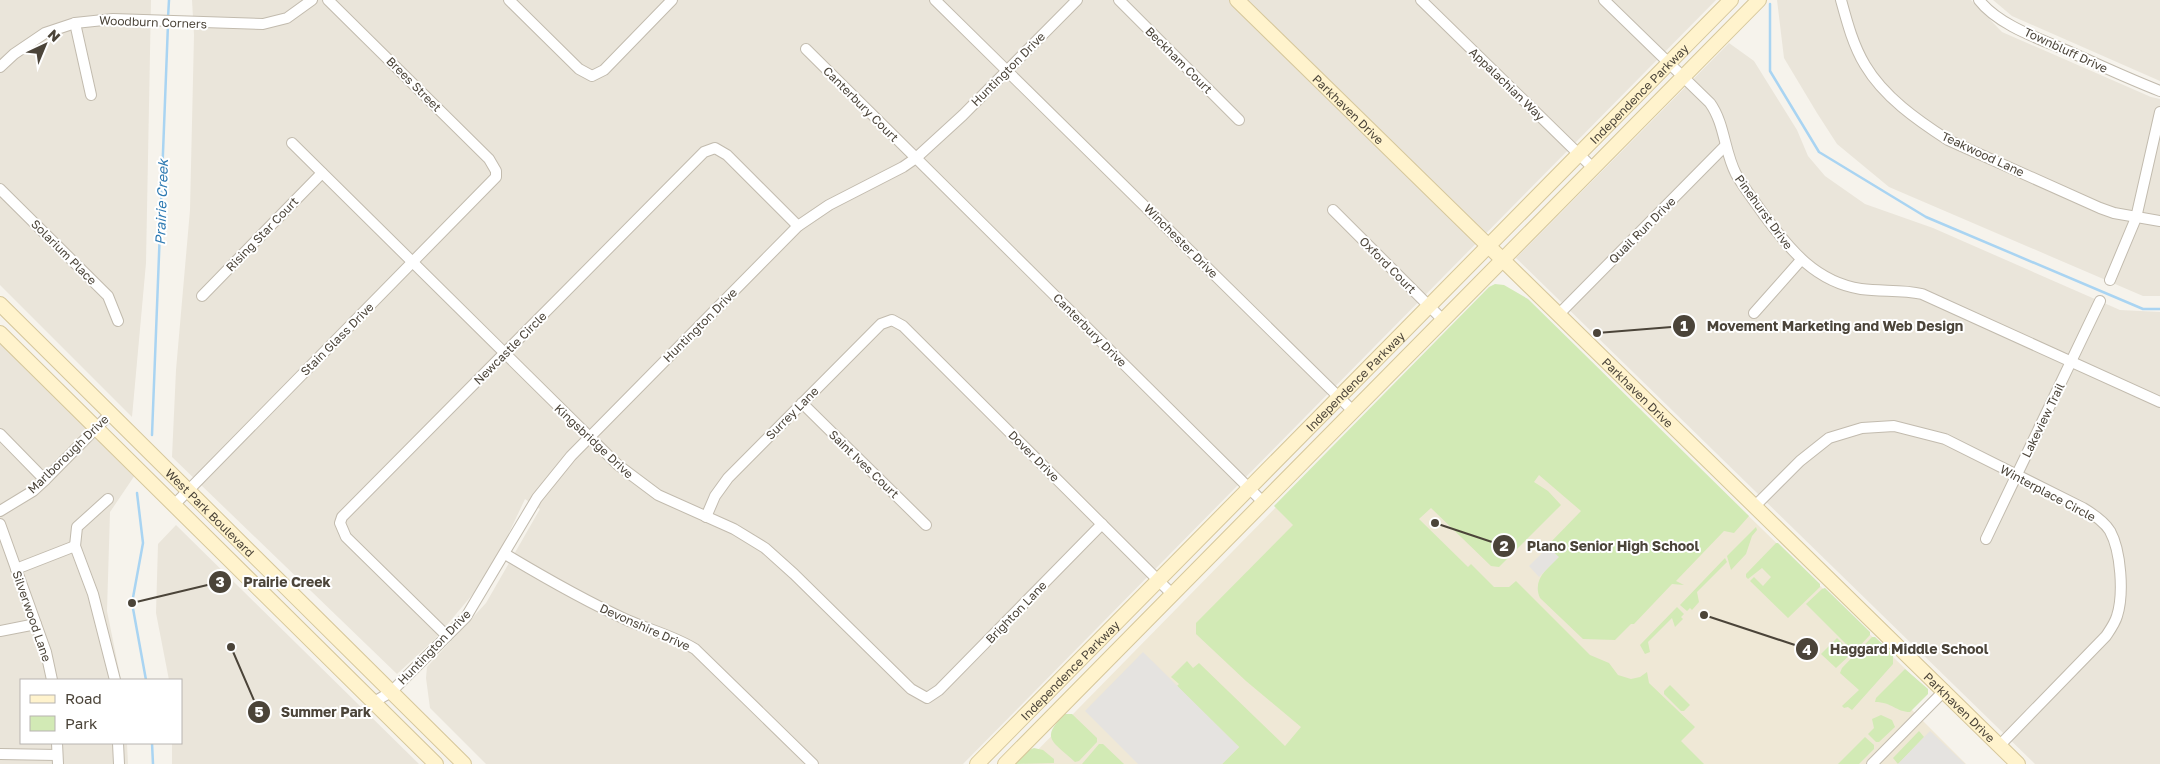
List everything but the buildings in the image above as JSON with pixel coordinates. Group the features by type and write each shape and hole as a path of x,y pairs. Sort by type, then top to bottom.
{"main road":[{"name":"Independence Parkway","path":"977,764 1731,0"},
{"name":"Independence Parkway","path":"1005,764 1759,0"},
{"name":"Parkhaven Drive","path":"1241,1 1558,315 1945,690 2018,764"},
{"name":"West Park Boulevard","path":"0,304 464,764"},
{"name":"West Park Boulevard","path":"0,333 436,764"}],"street":[{"name":"Woodburn Corners","path":"0,67 14,54 45,33 76,22 114,19 188,23 263,24 287,18 312,0"},
{"name":"Brees Street","path":"328,0 489,159 496,171"},
{"path":"509,0 579,69 592,76 604,70 672,0"},
{"name":"Winchester Drive","path":"936,0 1354,412"},
{"name":"Huntington Drive","path":"374,702 391,692 466,617 477,602 545,486 589,437 798,226 829,205 916,158 1008,70 1077,0"},
{"name":"Beckham Court","path":"1119,0 1239,120"},
{"name":"Appalachian Way","path":"1421,0 1593,168"},
{"name":"Pinehurst Drive","path":"1604,0 1715,110 1730,161 1744,187 1781,238 1800,260 1813,270 1845,285 1861,289 1900,289 1922,294 2160,402"},
{"name":"Teakwood Lane","path":"1840,0 1857,50 1866,66 1902,106 1929,128 1948,140 2100,208 2136,218 2160,222"},
{"name":"Townbluff Drive","path":"1979,0 1994,15 2037,38 2160,91"},
{"path":"76,22 91,95"},
{"name":"Canterbury Court","path":"806,49 916,158"},
{"path":"2110,280 2136,218 2160,112"},
{"name":"Kingsbridge Drive","path":"292,143 618,466 658,495 750,538 780,561 911,689 927,698"},
{"name":"Quail Run Drive","path":"1558,315 1726,146"},
{"name":"Newcastle Circle","path":"447,636 346,537 340,523 342,517 704,152 715,148 727,155 798,226"},
{"name":"Canterbury Drive","path":"916,158 1264,502"},
{"name":"Stain Glass Drive","path":"174,505 492,182 496,177 496,171"},
{"name":"Rising Star Court","path":"202,296 322,173"},
{"name":"Solarium Place","path":"0,190 108,296 118,321"},
{"name":"Oxford Court","path":"1333,210 1443,320"},
{"path":"1754,313 1800,260"},
{"name":"Lakeview Trail","path":"1986,539 2100,301"},
{"name":"Surrey Lane","path":"706,517 715,496 728,478 881,324 892,320"},
{"name":"Dover Drive","path":"892,320 903,326 1173,595"},
{"name":"Saint Ives Court","path":"802,403 926,525"},
{"name":"Marlborough Drive","path":"0,511 33,491 111,413"},
{"name":"Winterplace Circle","path":"1755,506 1800,461 1828,438 1862,428 1894,426 1945,439 2083,508 2099,518 2110,530 2120,569 2117,616 2106,636 2000,745"},
{"path":"0,434 45,480"},
{"path":"108,499 77,527 75,546 93,594 115,679"},
{"name":"Silverwood Lane","path":"0,524 46,652 52,679"},
{"name":"Brighton Lane","path":"927,698 939,690 1102,524"},
{"path":"16,569 75,546"},
{"name":"Devonshire Drive","path":"505,554 585,600 629,621 677,639 695,649 813,764"},
{"path":"0,631 36,624"},
{"path":"1872,764 1945,690"},
{"path":"0,754 57,759 56,744"},
{"path":"118,744 119,764"}],"shaded area":[{"path":"0,0 151,0 146,263 132,417 0,285"},
{"path":"192,0 1716,0 963,764 486,764 430,708 426,678 427,667 486,603 540,509 525,499 489,575 435,639 397,674 172,457 176,370 190,210 194,35"},
{"path":"1777,0 1971,0 2002,32 2151,97 2160,99 2160,296 2143,296 1889,187 1837,144 1784,58"},
{"path":"1993,0 2160,0 2160,81 2012,16"},
{"path":"1729,43 1754,61 1797,130 1808,156 1825,176 1865,204 1933,228 2120,310 2160,312 2160,764 2035,764 1516,258"},
{"path":"1488,291 1681,450 1928,691 1911,709 1966,764 1024,764"},
{"path":"0,343 135,475 110,512 107,611 121,679 20,679 20,744 127,744 128,764 0,764"},
{"path":"176,525 419,764 172,764 172,744 182,744 182,679 169,679 156,613 158,544"},
{"path":"1548,547 1559,557 1539,577 1529,566"},
{"path":"1143,652 1239,747 1222,764 1138,764 1085,711"},
{"path":"1930,731 1965,764 1898,764"}],"green space":[{"path":"1495,284 1504,285 1528,299 1749,516 1734,533 1724,531 1676,581 1684,585 1672,584 1634,624 1631,624 1615,640 1583,639 1540,598 1538,592 1539,580 1545,570 1558,557 1547,546 1581,511 1539,475 1534,482 1548,491 1561,505 1499,567 1491,566 1431,508 1419,519 1468,567 1471,564 1494,587 1509,587 1516,581 1590,655 1609,663 1618,675 1631,679 1640,677 1647,672 1649,683 1695,727 1681,741 1704,764 1222,764 1239,747 1177,686 1179,684 1171,677 1187,661 1193,668 1199,663 1285,746 1301,727 1246,681 1196,634 1196,623 1293,525 1274,506 1489,287"},
{"path":"1756,527 1757,530 1752,536 1746,554 1731,570 1727,556"},
{"path":"1776,543 1820,584 1820,587 1788,618 1750,581 1754,577 1763,586 1771,577 1762,568 1748,579 1746,577 1746,574"},
{"path":"1725,558 1727,562 1697,592 1699,602 1692,610 1690,608 1687,611 1680,605"},
{"path":"1825,588 1870,632 1870,635 1854,652 1806,604"},
{"path":"1677,607 1684,614 1681,617 1683,619 1675,627 1672,618 1648,642 1650,652 1645,654 1640,645"},
{"path":"1872,637 1875,637 1893,654 1893,664 1852,710 1848,707 1844,708 1842,706 1859,690 1840,673 1842,668"},
{"path":"1837,638 1852,653 1836,668 1821,654"},
{"path":"1905,669 1928,689 1928,694 1910,712 1905,712 1881,702 1875,702 1876,698"},
{"path":"1670,685 1690,705 1684,711 1681,711 1664,694 1664,691"},
{"path":"1065,714 1072,714 1097,738 1097,742 1079,761 1075,762 1052,740 1052,729"},
{"path":"1881,715 1892,720 1895,727 1879,742 1876,742 1868,734 1874,728 1872,719"},
{"path":"1919,731 1924,737 1898,764 1893,758"},
{"path":"1865,737 1874,745 1874,749 1859,764 1838,764"},
{"path":"1099,744 1103,744 1124,764 1082,764"},
{"path":"1034,748 1043,750 1054,759 1054,763 1015,764 1029,750"}],"waterway":[{"name":"Prairie Creek","path":"168,18 169,0"},
{"path":"1770,4 1770,71 1819,152 1926,217 2143,309 2160,309"},
{"name":"Prairie Creek","path":"152,435 168,24"},
{"name":"Prairie Creek","path":"137,493 143,543 132,603 146,679"},
{"name":"Prairie Creek","path":"152,744 153,764"}],"place":[{"name":"Movement Marketing and Web Design","path":"1597,333"},
{"name":"Plano Senior High School","path":"1435,523"},
{"name":"Prairie Creek","path":"132,603"},
{"name":"Haggard Middle School","path":"1704,615"},
{"name":"Summer Park","path":"231,647"}]}
